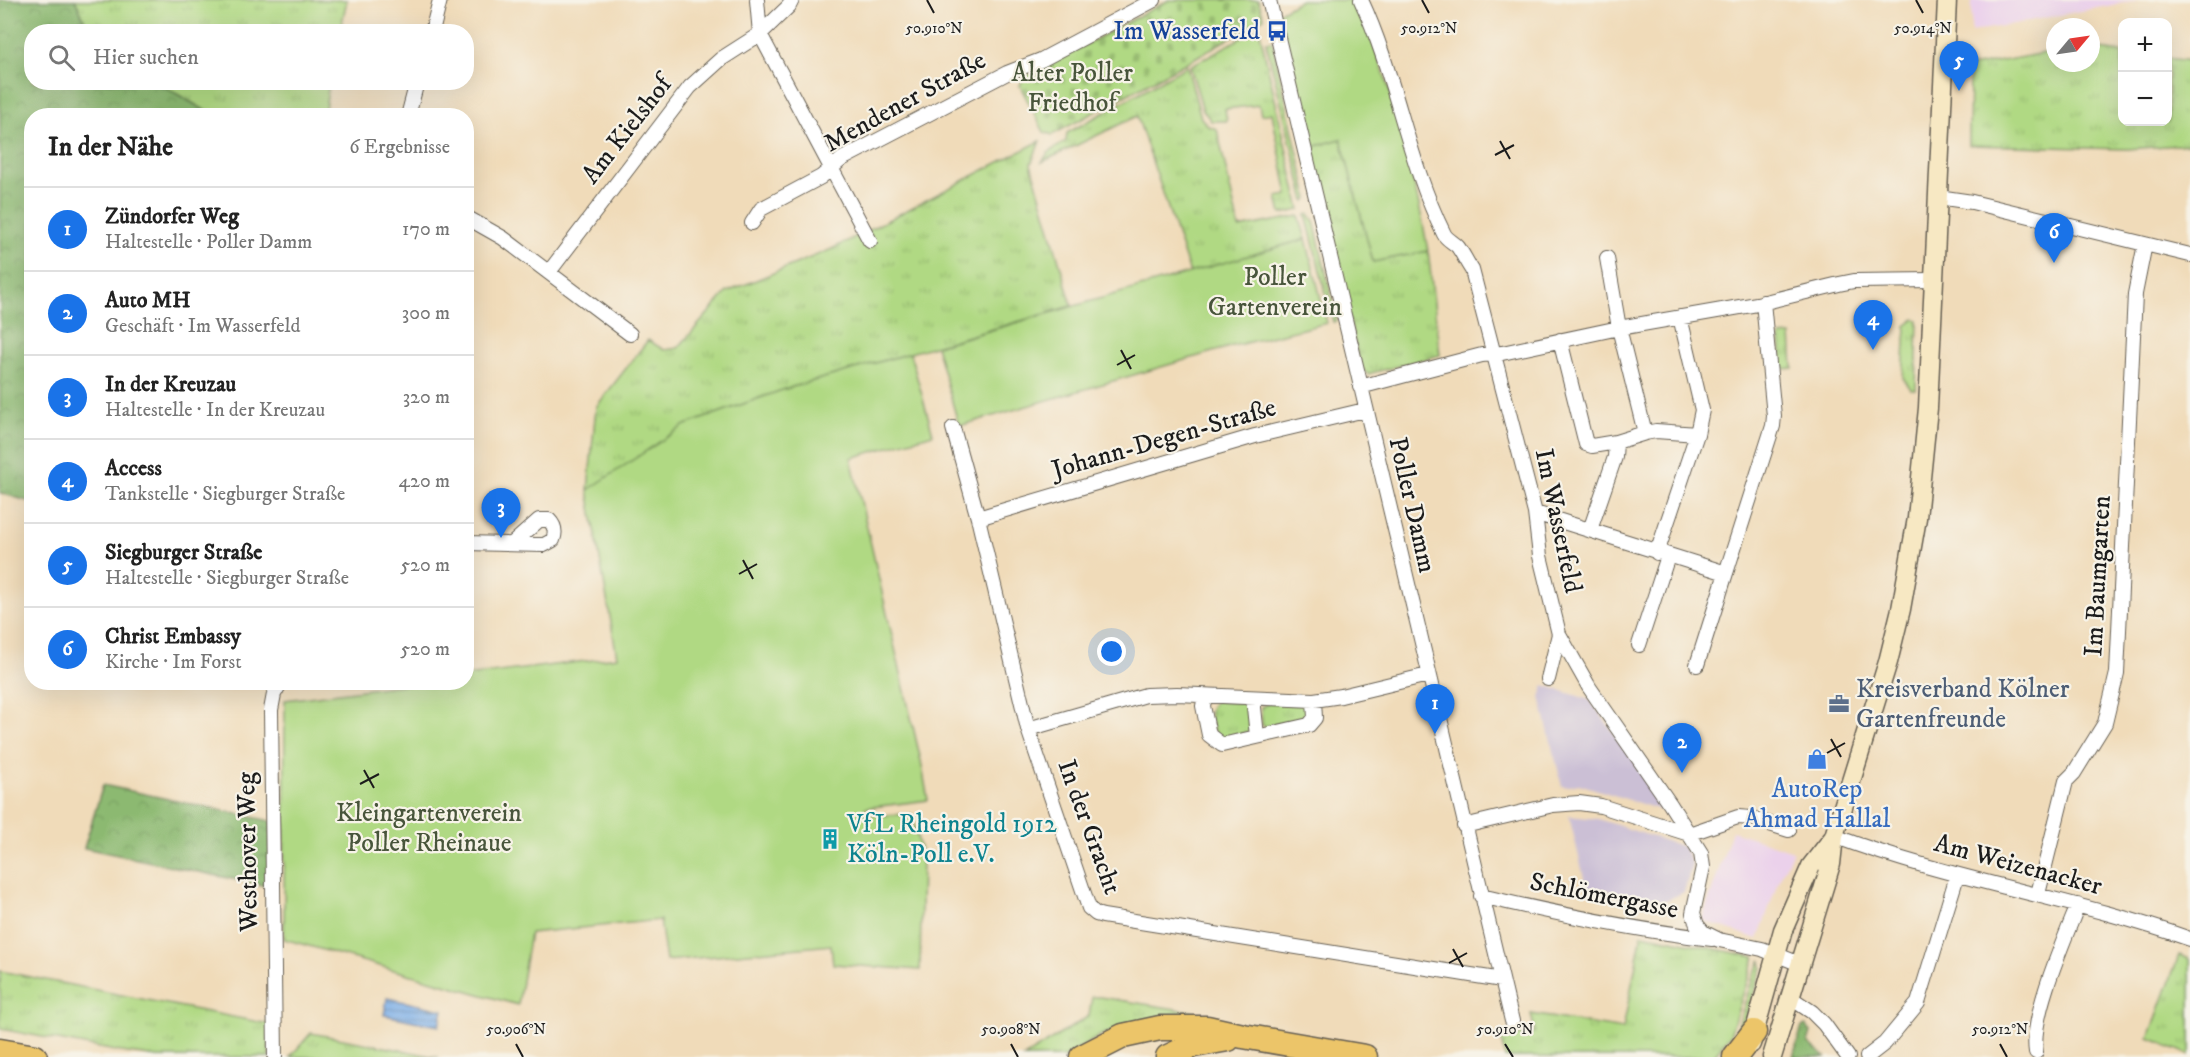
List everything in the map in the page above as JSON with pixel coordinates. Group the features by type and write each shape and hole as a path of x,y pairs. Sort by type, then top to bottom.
{"highway":[{"path":"1082,1057 1123,1036 1160,1028 1207,1028 1365,1057"},
{"path":"1735,1057 1754,1032"},
{"path":"1168,1057 1194,1045 1242,1036"},
{"path":"0,1051 35,1057"}],"main road":[{"path":"1772,1057 1831,864 1834,836 1876,704 1901,609 1917,518 1927,431 1947,0"},
{"path":"1748,1057 1783,930 1811,866 1834,836"}],"street":[{"path":"434,24 440,0"},
{"path":"757,0 760,34 870,242"},
{"name":"Am Kielshof","path":"549,272 690,87 721,59 760,34 789,6 792,0"},
{"name":"Mendener Straße","path":"752,223 761,209 821,177 842,159 1007,73 1041,60 1154,0"},
{"name":"Poller Damm","path":"1269,0 1512,1021"},
{"name":"Im Wasserfeld","path":"1360,0 1372,23 1422,182 1446,237 1457,246 1472,270 1534,513 1540,556 1559,634 1589,687 1689,834 1703,861 1694,904 1694,920 1700,929 1719,940 1754,947 1800,964"},
{"path":"410,108 415,90"},
{"path":"1938,197 1972,202 2190,255"},
{"path":"474,222 503,238 630,334"},
{"name":"Im Baumgarten","path":"2038,894 2066,781 2105,723 2117,673 2135,294 2145,244"},
{"path":"1607,258 1619,328 1646,433"},
{"path":"1360,387 1482,355 1763,302 1854,281 1933,280"},
{"path":"1697,664 1773,426 1774,416 1763,302"},
{"path":"1639,645 1702,410 1680,318"},
{"path":"1560,340 1584,441 1588,446 1616,442 1656,431 1697,434"},
{"name":"Johann-Degen-Straße","path":"978,518 1255,436 1365,410"},
{"name":"In der Gracht","path":"953,428 978,518 1028,729 1089,908 1096,914 1502,980"},
{"path":"1590,530 1615,457 1616,442"},
{"path":"1534,513 1726,573"},
{"path":"474,543 512,544"},
{"path":"1548,679 1559,634"},
{"path":"1028,729 1146,695 1314,700 1341,696 1428,675"},
{"name":"Westhover Weg","path":"274,1057 271,710 276,690"},
{"path":"1205,696 1203,706 1209,735 1222,745 1310,725 1315,718 1314,700"},
{"path":"1253,698 1257,736"},
{"path":"1464,826 1553,805 1579,802 1600,806 1689,834 1738,817 1751,818 1789,830"},
{"name":"Am Weizenacker","path":"1834,836 1957,876 2038,894 2190,939"},
{"path":"1867,1057 1885,1043 1918,1003 1928,978 1957,876"},
{"name":"Schlömergasse","path":"1481,896 1678,935 1719,940"},
{"path":"2036,1053 2034,1033 2054,965 2078,905"},
{"path":"1791,998 1812,1012 1824,1024 1848,1057"}],"shaded area":[{"path":"1972,0 2139,0 1971,32"},
{"path":"1544,685 1590,700 1673,814 1579,784 1562,786 1540,697"},
{"path":"1569,816 1598,819 1684,847 1692,864 1684,892 1663,902 1586,886"},
{"path":"1732,831 1793,851 1778,882 1758,939 1702,920"}],"green space":[{"path":"0,0 75,0 86,24 24,24 24,90 170,90 201,108 24,108 24,500 0,493"},
{"path":"75,0 347,0 342,24 86,24"},
{"name":"Alter Poller Friedhof","path":"1169,0 1258,0 1264,18 1052,135 1044,132 1020,86 1023,78"},
{"path":"1301,0 1352,0 1360,15 1374,45 1390,92 1415,188 1428,251 1373,262 1341,139 1309,148 1276,14"},
{"path":"1259,28 1300,210 1281,214 1277,197 1288,195 1272,113 1261,115 1259,105 1225,109 1227,121 1211,121 1203,110 1190,66"},
{"path":"1272,41 1308,198 1305,201 1266,42"},
{"path":"2100,49 2118,51 2118,126 2172,126 2172,59 2190,61 2190,144 2128,149 1969,145 1970,67 2046,53 2046,72 2100,72"},
{"path":"1187,66 1201,118 1208,126 1217,129 1239,228 1299,216 1306,239 1190,273 1137,116 1042,162 1048,153 1066,141 1067,133"},
{"path":"170,90 328,90 325,108 201,108"},
{"path":"1341,138 1373,262 1428,251 1440,355 1368,374 1361,369 1309,148"},
{"path":"1040,141 1031,164 1072,306 783,390 588,490 596,407 648,340 664,350 678,348 727,292 832,249"},
{"path":"1309,214 1314,221 1337,321 1333,322 1306,215"},
{"name":"Poller Gartenverein","path":"1306,239 1327,323 1233,346 959,426 936,346"},
{"path":"1915,319 1918,320 1916,389 1911,389 1903,378 1906,326"},
{"path":"1791,335 1793,368 1782,369 1780,336"},
{"name":"Kleingartenverein Poller Rheinaue","path":"910,353 933,434 851,458 928,800 865,808 865,816 911,814 922,855 920,970 833,964 831,945 666,961 660,920 530,933 518,1005 284,939 285,700 363,690 474,690 474,675 617,657 588,490 685,425 782,390"},
{"path":"498,501 515,513 506,524 493,524 490,521"},
{"path":"1216,701 1245,703 1250,730 1224,739 1215,735 1210,708"},
{"path":"1269,703 1305,704 1309,707 1308,717 1267,728 1262,725 1261,707"},
{"path":"103,785 271,821 271,887 84,848"},
{"path":"1642,934 1755,957 1730,1035 1713,1057 1505,1057 1501,1039 1535,1032 1531,1014 1623,1029"},
{"path":"2179,955 2190,959 2190,1055 2149,1038"},
{"path":"1761,961 1762,968 1741,1033 1726,1057 1721,1057 1737,1030 1753,977"},
{"path":"0,971 269,1024 269,1057 158,1057 0,1029"},
{"path":"1092,997 1195,1012 1188,1018 1103,1034 1065,1057 1024,1057 1089,1016"},
{"path":"1806,1026 1811,1032 1808,1042 1825,1057 1793,1057 1802,1027"},
{"path":"311,1033 432,1056 439,1057 290,1057"}],"water":[{"path":"387,998 443,1010 439,1026 384,1015"}],"place":[{"name":"Im Wasserfeld","path":"1277,31"},
{"name":"Siegburger Straße","path":"1959,91"},
{"name":"Christ Embassy","path":"2054,263"},
{"name":"Access","path":"1873,350"},
{"name":"In der Kreuzau","path":"501,538"},
{"name":"Kreisverband Kölner Gartenfreunde","path":"1839,704"},
{"name":"Zündorfer Weg","path":"1435,734"},
{"name":"AutoRep Ahmad Hallal","path":"1817,759"},
{"name":"Auto MH","path":"1682,773"},
{"name":"VfL Rheingold 1912 Köln-Poll e.V.","path":"830,839"}]}
